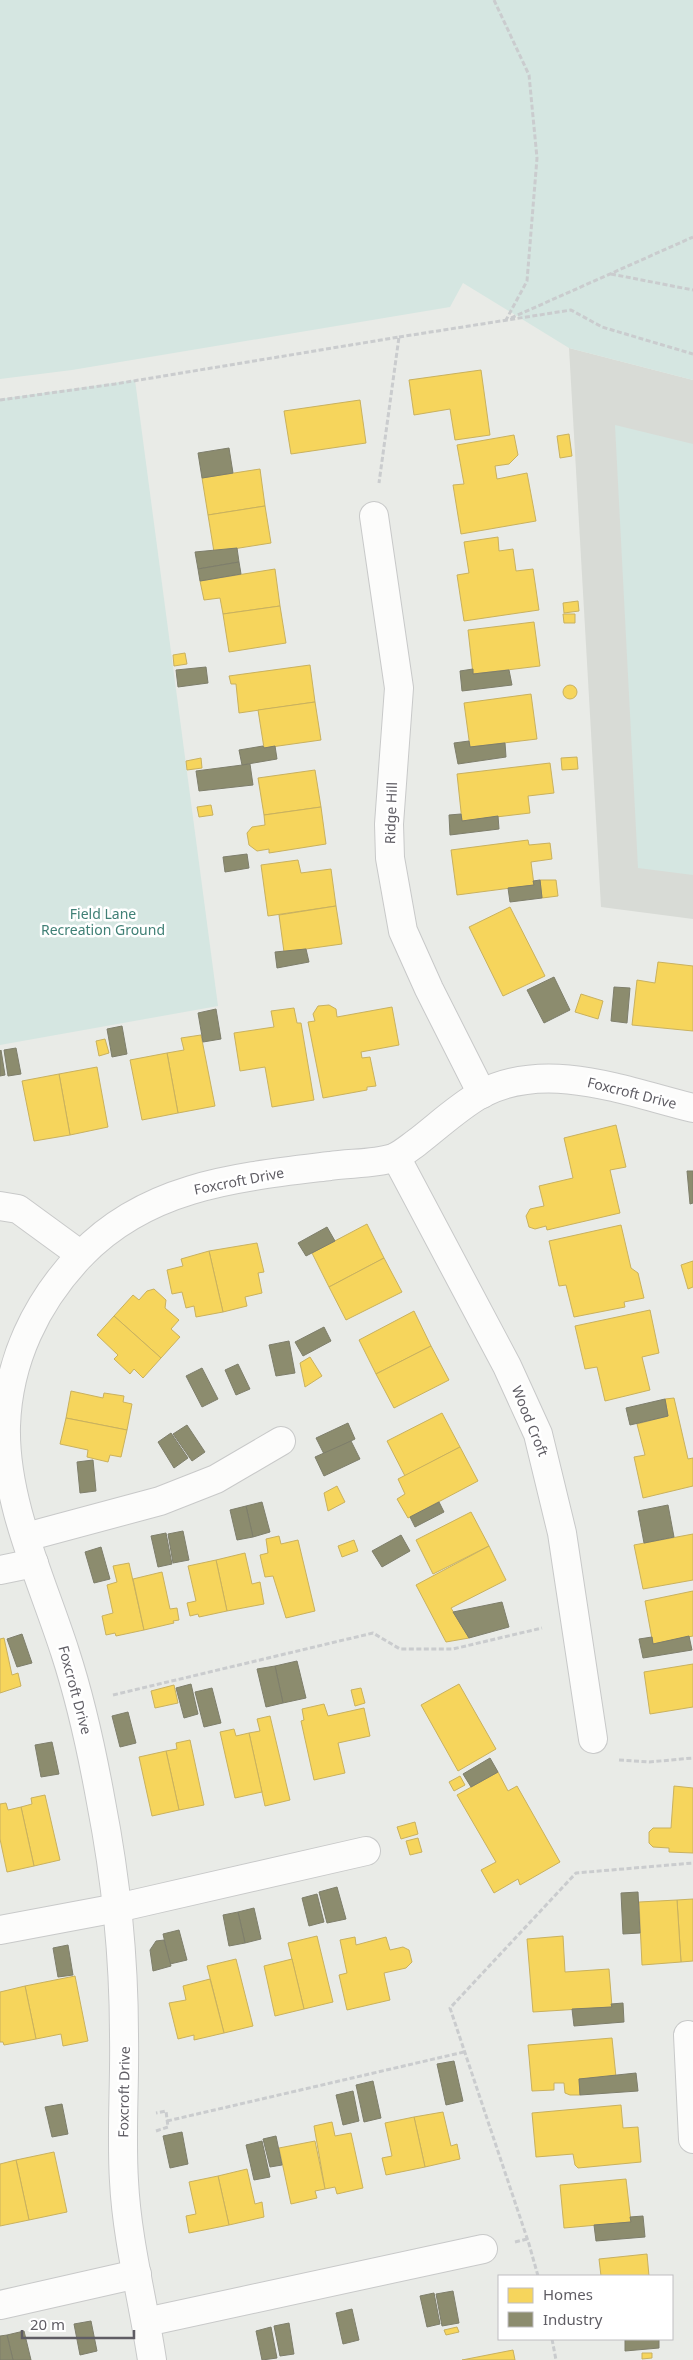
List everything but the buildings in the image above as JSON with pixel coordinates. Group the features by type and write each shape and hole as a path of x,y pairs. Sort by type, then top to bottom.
{"street":[{"name":"Ridge Hill","path":"374,516 399,688 389,824 390,858 403,931 429,989 482,1094"},
{"name":"Foxcroft Drive","path":"152,2360 127,2222 123,2177 124,2035 117,1908 102,1805 80,1703 65,1652 34,1564 8,1470 6,1421 12,1374 34,1317 81,1254 113,1227 152,1203 208,1184 266,1174 396,1157 482,1094 515,1083 543,1078 575,1080 693,1108"},
{"name":"Wood Croft","path":"396,1157 507,1366 538,1434 562,1533 593,1739"},
{"path":"0,1206 18,1209 81,1254"},
{"path":"26,1536 160,1501 216,1479 281,1441"},
{"path":"0,1570 34,1564"},
{"path":"0,1930 117,1908 366,1851"},
{"path":"688,2036 693,2139"},
{"path":"146,2322 483,2249"},
{"path":"0,2305 137,2274"}],"path":[{"path":"494,0 529,75 537,158 527,281 506,320"},
{"path":"506,320 693,237"},
{"path":"610,274 693,290"},
{"path":"0,400 115,384 571,310 602,327 693,354"},
{"path":"374,516 399,337"},
{"path":"80,1703 373,1632 400,1649 453,1649 575,1620"},
{"path":"593,1739 615,1759 649,1762 693,1758"},
{"path":"538,2275 450,2008 576,1873 693,1863"},
{"path":"167,2121 464,2052"},
{"path":"552,2340 556,2360"}],"shaded area":[{"path":"569,348 693,380 693,919 601,907"}],"green space":[{"path":"0,0 693,0 693,380 569,348 463,283 450,307 72,370 0,379"},
{"name":"Field Lane Recreation Ground","path":"135,380 218,1006 0,1045 0,399"},
{"path":"615,425 693,444 693,875 638,868"}]}
